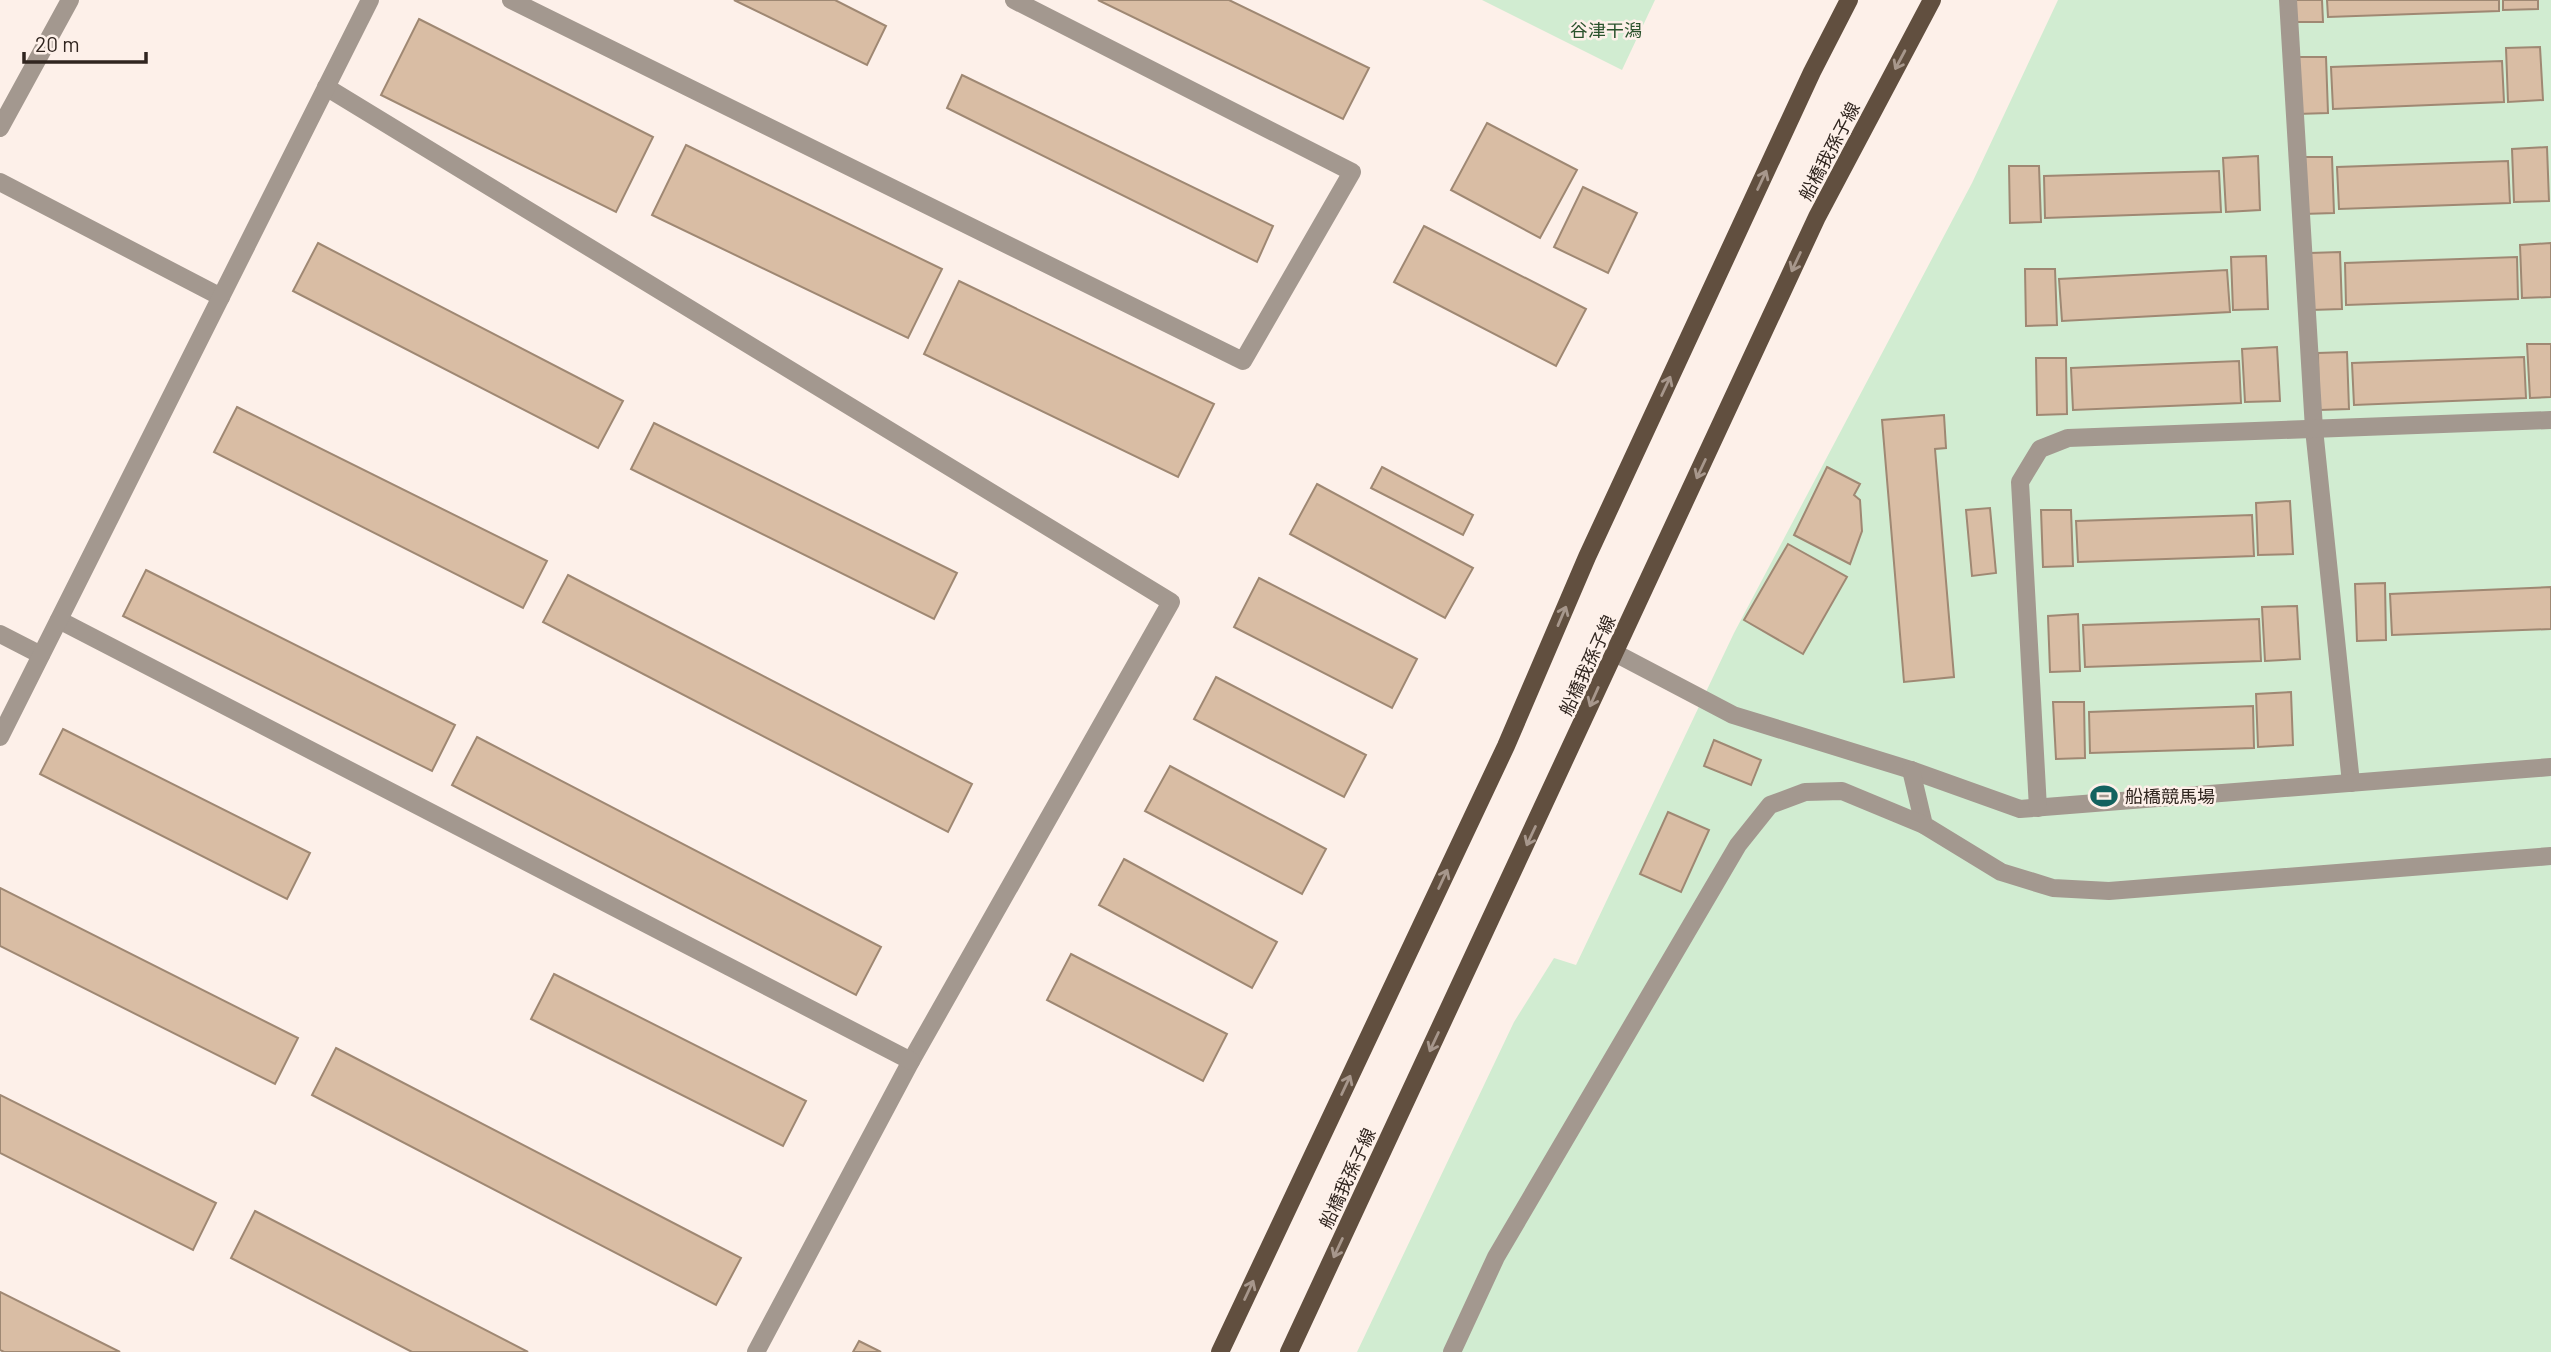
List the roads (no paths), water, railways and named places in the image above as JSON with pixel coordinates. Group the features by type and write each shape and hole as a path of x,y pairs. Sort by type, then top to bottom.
{"main road":[{"path":"1220,1352 1506,746 1593,545 1812,72 1849,0"},
{"name":"船橋我孫子線","path":"1289,1352 1817,217 1933,0"}],"street":[{"path":"0,128 70,0"},
{"path":"0,737 370,0"},
{"path":"511,0 1244,361 1352,172 1014,0"},
{"path":"2288,0 2314,429 2351,783"},
{"path":"326,88 1171,602 911,1061 756,1352"},
{"path":"0,182 221,298"},
{"path":"2038,808 2020,482 2040,449 2068,438 2551,420"},
{"path":"59,620 911,1061"},
{"path":"0,634 41,655"},
{"path":"1615,653 1733,715 1911,770 2020,809 2551,767"},
{"path":"1911,770 1924,825"},
{"path":"1452,1352 1496,1256 1738,845 1770,805 1805,792 1842,791 1924,825 2001,872 2053,888 2109,891 2551,856"}],"place":[{"name":"船橋競馬場","path":"2104,796"}],"park label":[{"name":"谷津干潟","path":"1606,30"}]}
